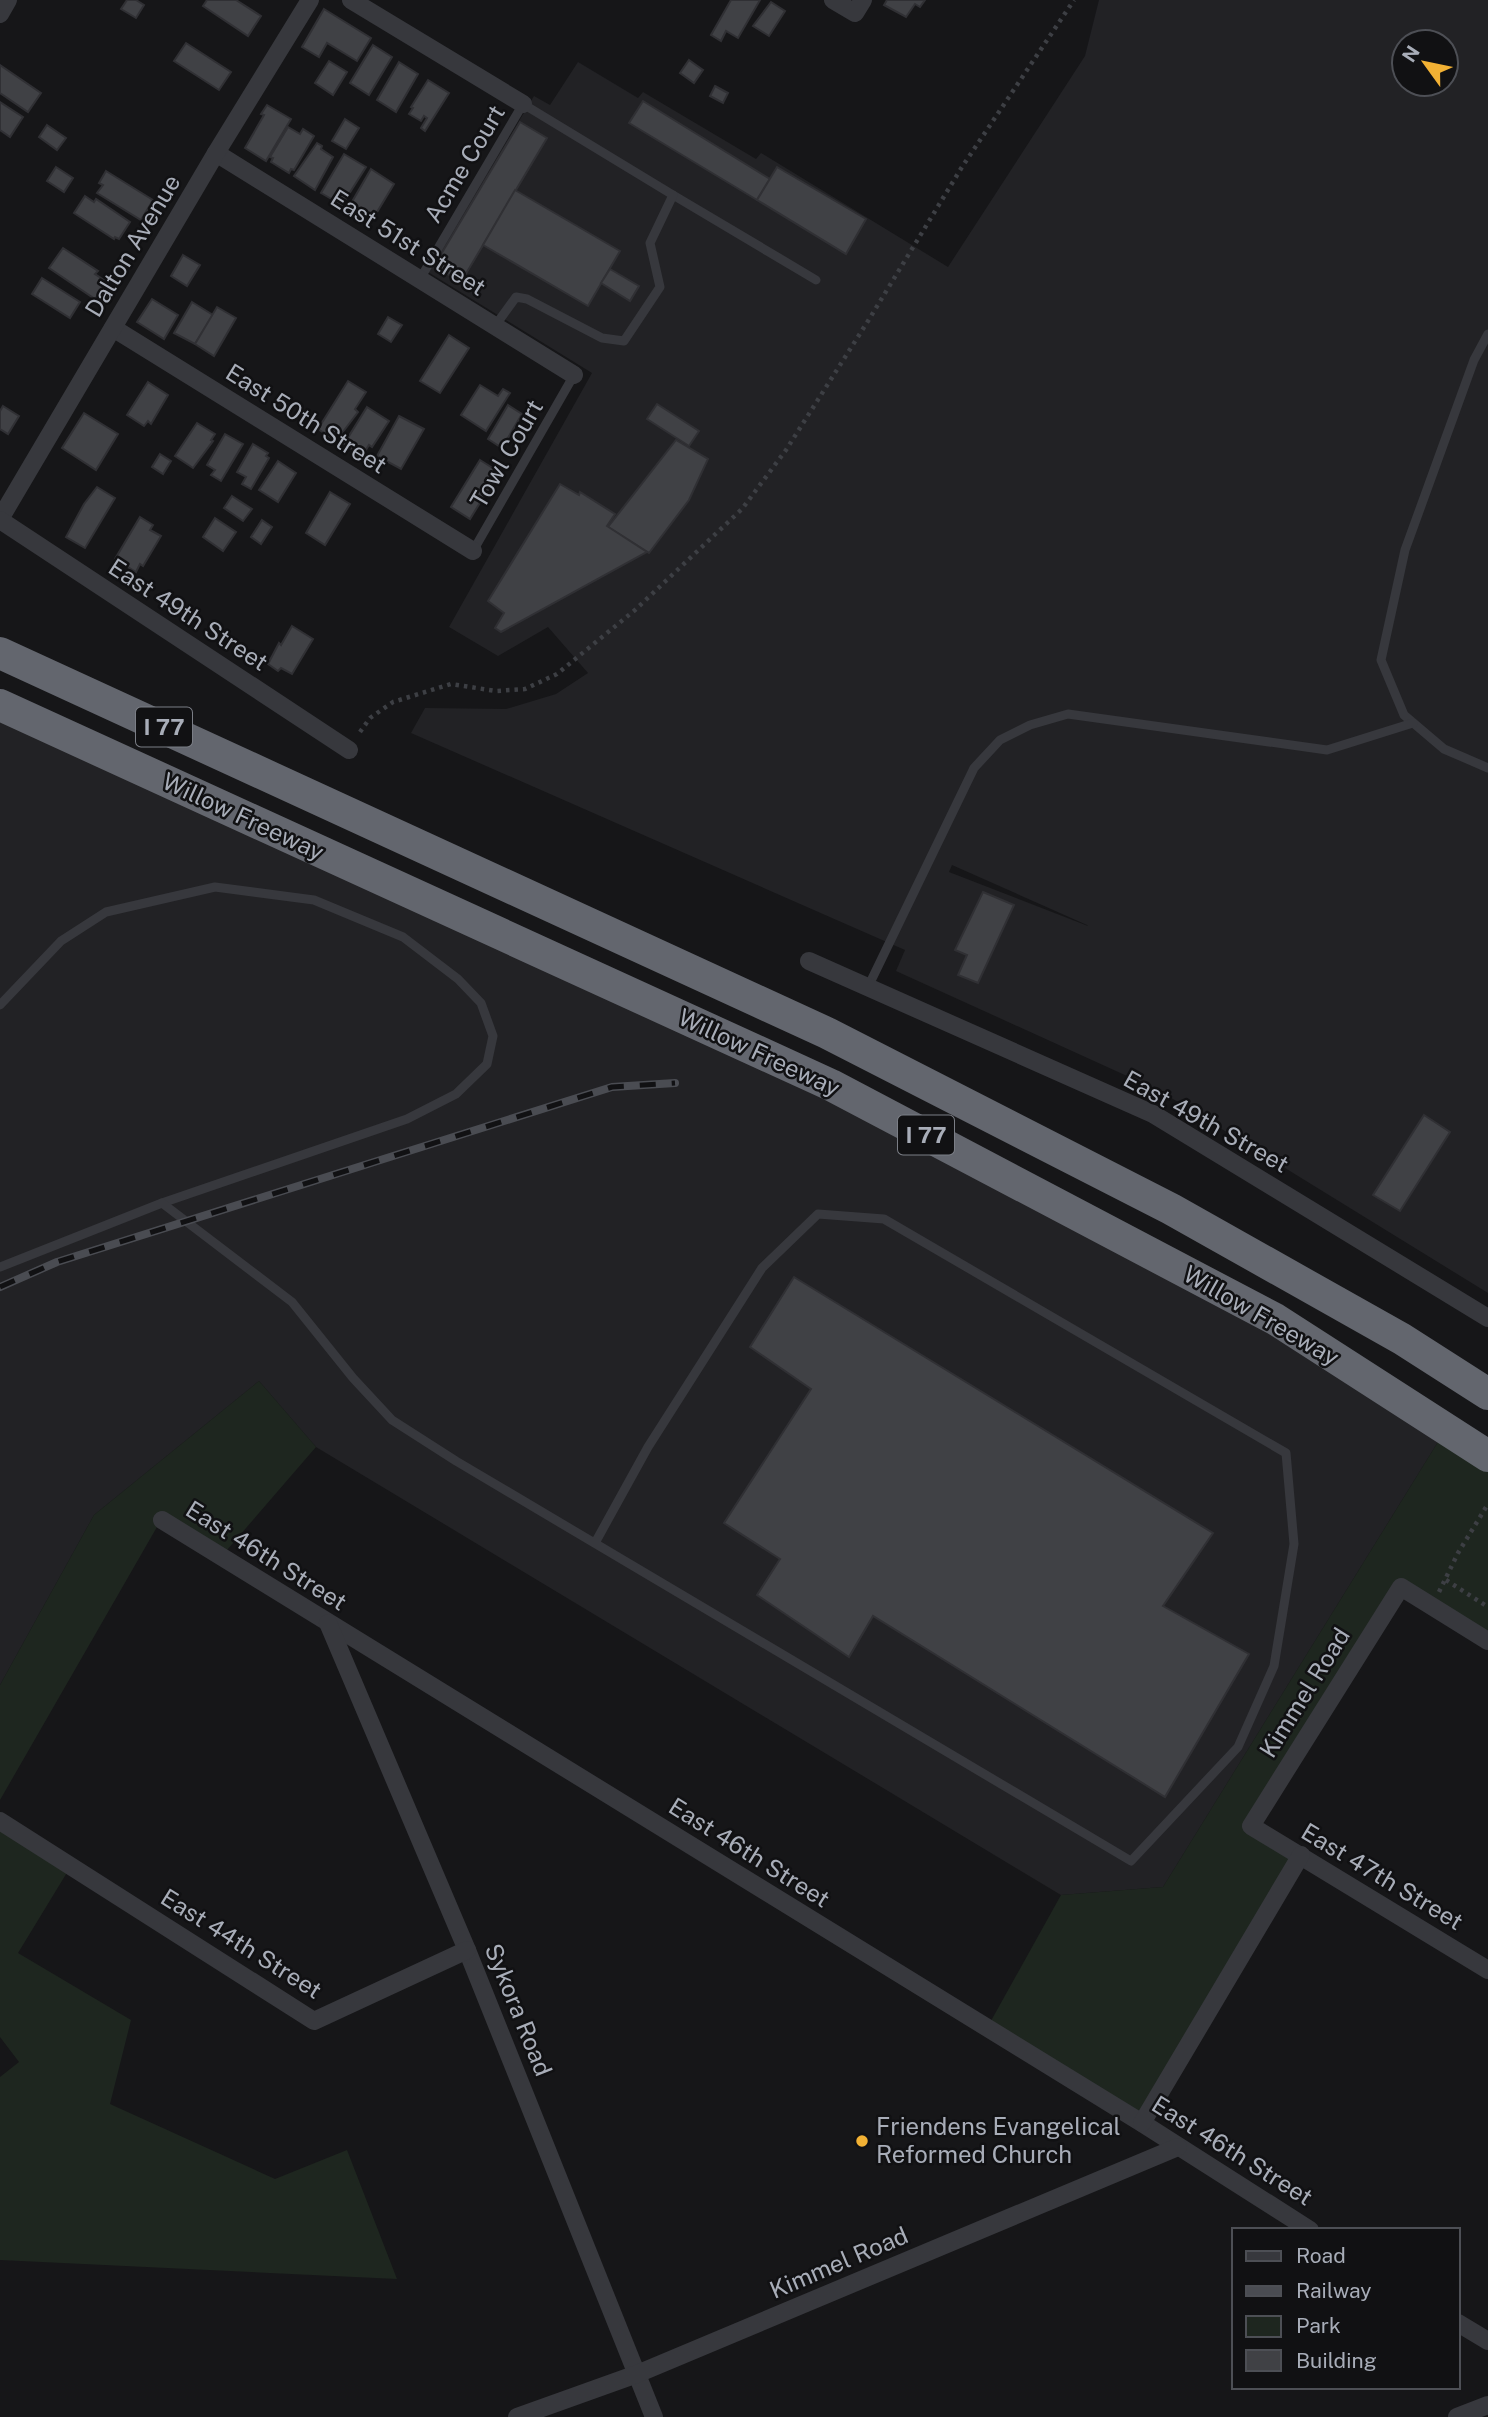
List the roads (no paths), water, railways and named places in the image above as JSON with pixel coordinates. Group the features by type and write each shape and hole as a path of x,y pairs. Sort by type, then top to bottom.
{"highway":[{"name":"Willow Freeway","path":"0,653 827,1033 1171,1209 1402,1339 1488,1394"},
{"name":"Willow Freeway","path":"0,705 831,1085 1275,1319 1488,1456"}],"street":[{"path":"0,14 8,0"},
{"name":"Dalton Avenue","path":"0,520 216,153 310,0"},
{"path":"351,0 523,104"},
{"path":"833,0 859,7"},
{"name":"East 51st Street","path":"216,153 574,375"},
{"name":"East 50th Street","path":"113,328 473,551"},
{"name":"East 49th Street","path":"0,520 349,750"},
{"name":"East 49th Street","path":"808,961 1153,1114 1488,1318"},
{"name":"East 46th Street","path":"162,1520 1142,2123 1307,2228"},
{"name":"Kimmel Road","path":"1251,1826 1401,1587 1488,1641"},
{"name":"Sykora Road","path":"328,1623 467,1950 654,2417"},
{"name":"East 44th Street","path":"0,1821 314,2021 467,1950"},
{"name":"East 47th Street","path":"1251,1826 1488,1970"},
{"path":"1142,2123 1301,1855"},
{"name":"Kimmel Road","path":"517,2417 637,2374 1178,2147"},
{"path":"1460,2324 1488,2341"},
{"path":"1457,2417 1488,2405"}],"lane":[{"path":"523,104 816,280"},
{"name":"Acme Court","path":"420,279 523,104"},
{"path":"495,326 516,297 527,299 602,338 624,341 660,287 650,243 673,195"},
{"path":"1488,334 1474,360 1405,550 1381,660 1404,715 1444,750 1488,768"},
{"name":"Towl Court","path":"473,551 574,375"},
{"path":"868,988 974,768 1000,740 1030,725 1068,714 1326,750 1413,723"},
{"path":"0,1004 61,941 106,912 215,887 314,900 403,937 458,979 481,1003 493,1036 486,1065 456,1094 407,1119 162,1203 0,1267"},
{"path":"162,1203 292,1302 353,1378 392,1420 595,1544 1131,1861 1238,1747 1275,1666 1294,1544 1286,1454 884,1219 818,1214 762,1268 648,1447 595,1544"}],"railway":[{"path":"0,1287 57,1262 612,1087 675,1083"}],"place":[{"name":"Friendens Evangelical Reformed Church","path":"862,2141"}]}
